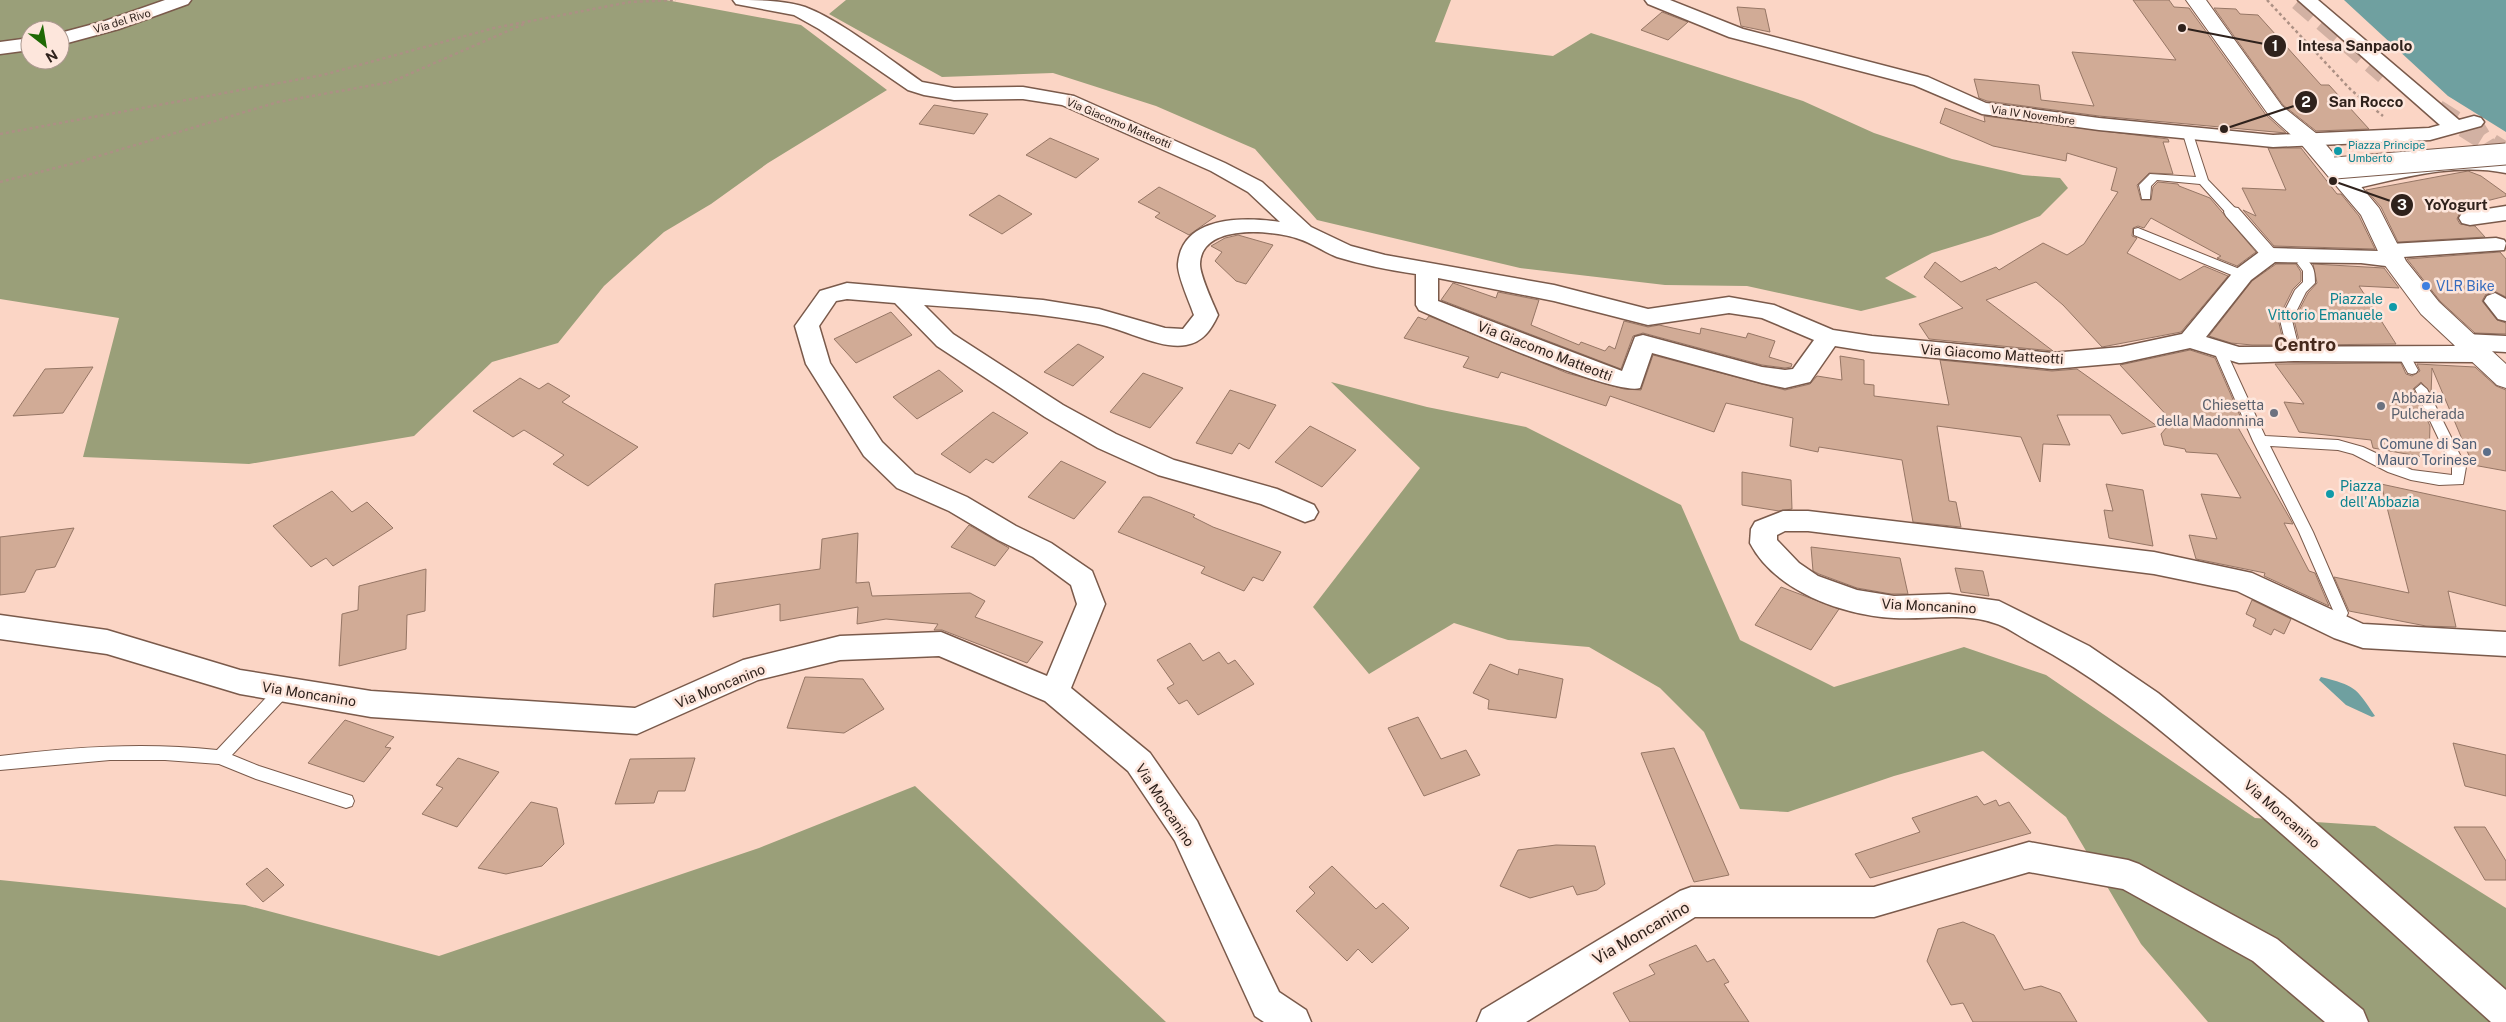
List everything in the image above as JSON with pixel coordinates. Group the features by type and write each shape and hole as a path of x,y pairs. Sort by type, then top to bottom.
{"street":[{"name":"Via del Rivo","path":"70,36 112,25 182,0"},
{"name":"Via Giacomo Matteotti","path":"742,0 799,11 826,25 915,86 930,92 954,94 1023,93 1047,96 1067,100 1106,115 1218,167 1255,187 1303,232 1343,251 1385,262 1427,268 1554,293 1648,317 1728,305 1766,311 1829,337 1872,344 2052,361 2121,354 2190,340"},
{"name":"Via IV Novembre","path":"1654,0 1736,33 1921,81 1982,108 2188,134 2273,141 2309,139"},
{"path":"2196,0 2275,110 2309,139 2371,213 2392,255 2430,308 2506,380"},
{"path":"2307,0 2465,124 2430,134 2309,139"},
{"path":"0,48 20,45"},
{"path":"2338,172 2506,154"},
{"path":"2338,172 2357,160"},
{"path":"2338,172 2462,162 2506,166"},
{"path":"2232,212 2270,256"},
{"path":"2470,218 2506,213"},
{"path":"1055,692 1091,604 1082,579 1042,550 1007,533 958,504 906,481 873,449 818,364 807,326 828,296 847,291 1003,302 1060,309 1127,323 1167,336 1186,337 1199,329 1206,315 1189,265 1194,246 1209,234 1225,227 1250,225 1303,232"},
{"path":"2496,245 2392,255 2270,256 2243,275 2190,340 2239,355 2294,353 2408,362 2471,348 2506,344"},
{"name":"Via Giacomo Matteotti","path":"1427,268 1427,305 1596,372 1631,382 1643,343 1718,365 1785,379 1801,376 1829,337"},
{"path":"901,296 945,340 1054,411 1107,442 1167,468 1268,496 1305,512"},
{"name":"Via Moncanino","path":"2506,644 2363,636 2344,630 2242,581 2154,563 1808,521 1783,521 1764,528 1763,543 1772,555 1808,584 1856,601 1894,606 1950,604 1999,612 2080,654 2148,702 2277,808 2506,1013"},
{"name":"Via Moncanino","path":"0,627 107,642 240,682 370,704 637,721 754,669 840,648 941,644 1055,692 1139,762 1186,831 1267,1004 1294,1022"},
{"name":"Via Moncanino","path":"1494,1022 1691,902 1874,902 2029,857 2128,875 2265,950 2351,1022"}],"lane":[{"path":"2188,134 2203,181 2232,212"},
{"path":"2146,197 2145,185 2154,176 2203,181"},
{"path":"2138,232 2243,275"},
{"path":"2294,353 2286,320 2301,290 2308,283 2309,271 2304,263"},
{"path":"2219,349 2240,401 2306,532 2341,613"},
{"path":"2260,441 2301,441 2350,447 2394,469 2440,481 2458,480 2459,467 2421,389"},
{"path":"220,757 284,689"},
{"path":"0,763 52,756 190,753 220,757 256,772 346,801"}],"path":[{"path":"0,134 323,75 494,28 630,2 676,0"},
{"path":"2267,0 2351,90 2405,135"},
{"path":"0,182 79,162 278,102 390,82 531,21"}],"green space":[{"path":"0,0 666,0 801,25 887,90 768,163 711,204 664,232 604,286 558,343 492,362 414,436 249,464 83,457 119,318 0,299"},
{"path":"846,0 1451,0 1435,42 1553,56 1591,33 1803,101 1874,133 1952,159 2023,175 2060,178 2068,188 2040,216 1991,235 1932,253 1885,278 1917,297 1861,311 1747,286 1665,285 1520,268 1317,220 1255,149 1156,106 1053,73 942,77 829,14"},
{"path":"1331,382 1427,407 1526,427 1681,505 1740,640 1834,687 1964,647 2046,675 2255,818 2375,826 2506,908 2506,1022 2208,1022 2141,944 2066,817 1983,751 1894,776 1788,812 1740,809 1704,732 1660,688 1589,647 1508,640 1454,623 1369,674 1313,607 1420,468"},
{"path":"915,786 1166,1022 0,1022 0,880 245,905 439,956 759,848"}],"water":[{"path":"2344,0 2506,0 2506,132 2448,96"},
{"path":"2321,677 2348,685 2358,693 2375,716 2372,717 2346,705 2319,680"}],"building":[{"path":"2133,0 2169,0 2174,7 2189,8 2266,115 2286,133 2099,116 1987,101 1979,98 1974,79 2039,85 2041,100 2094,106 2072,52 2176,60"},
{"path":"1737,7 1765,9 1770,32 1741,26"},
{"path":"2214,8 2236,9 2240,14 2258,15 2321,85 2329,85 2369,129 2316,131 2283,105"},
{"path":"1662,12 1688,22 1668,40 1641,30"},
{"path":"934,105 988,114 974,134 919,124"},
{"path":"1945,108 1985,122 1984,116 2168,139 2169,142 2163,142 2173,174 2149,173 2137,185 2141,200 2151,200 2153,187 2158,182 2178,184 2210,198 2256,252 2237,266 2217,258 2221,256 2151,218 2144,228 2138,226 2133,228 2132,236 2137,238 2127,253 2180,280 2204,266 2228,276 2181,332 2102,347 2063,305 2036,282 1986,300 2053,351 1929,339 1919,324 1963,308 1924,277 1935,262 1961,282 1996,267 1999,270 2043,243 2067,255 2084,244 2118,192 2111,190 2117,168 2067,153 2066,161 1993,146 1940,123"},
{"path":"1050,138 1099,159 1076,178 1026,155"},
{"path":"2268,148 2301,148 2337,194 2341,194 2359,216 2375,249 2274,246 2243,210 2256,216 2242,188 2286,190"},
{"path":"2468,171 2481,176 2506,194 2506,196 2455,209 2460,212 2457,219 2460,224 2475,226 2485,237 2398,242 2381,207 2366,190"},
{"path":"1159,187 1216,216 1189,235 1155,217 1160,213 1138,202"},
{"path":"999,195 1032,214 1002,234 969,215"},
{"path":"1238,235 1273,245 1246,284 1236,281 1215,261 1222,252 1211,246 1225,238"},
{"path":"2500,252 2506,259 2506,297 2494,291 2486,294 2482,301 2497,320 2506,323 2506,334 2475,333 2440,301 2407,259"},
{"path":"2276,264 2296,264 2301,272 2301,281 2293,289 2278,319 2284,345 2231,343 2209,336 2252,281"},
{"path":"2313,264 2384,268 2399,288 2359,286 2396,344 2300,345 2294,320 2308,293 2317,283"},
{"path":"1453,283 1496,298 1498,292 1539,300 1531,325 1579,345 1581,342 1605,351 1609,346 1615,349 1624,321 1648,327 1659,325 1700,334 1701,328 1746,338 1748,333 1775,341 1769,357 1792,364 1791,367 1785,368 1762,365 1643,333 1633,336 1621,369 1441,300"},
{"path":"891,312 912,335 856,363 834,339"},
{"path":"1429,316 1567,373 1624,389 1641,390 1653,355 1785,390 1810,384 1817,376 1842,380 1840,356 1864,360 1864,384 1874,385 1874,396 1949,405 1940,360 2052,371 2077,369 2157,426 2122,434 2110,415 2057,415 2070,445 2043,444 2040,482 2021,437 1937,426 1949,501 1956,502 1961,527 1913,522 1902,460 1819,447 1818,452 1790,446 1793,418 1726,403 1714,432 1610,396 1606,406 1501,372 1498,378 1463,367 1469,357 1404,338 1418,317 1426,320"},
{"path":"1078,344 1104,357 1073,386 1044,372"},
{"path":"2190,350 2215,358 2241,418 2232,417 2293,524 2284,523 2309,571 2315,573 2329,606 2264,576 2265,573 2196,559 2189,535 2217,539 2201,494 2241,498 2217,454 2186,452 2185,449 2164,445 2161,434 2172,421 2120,365"},
{"path":"2401,363 2406,374 2412,376 2420,371 2417,364 2475,367 2496,386 2506,390 2506,471 2473,465 2432,368 2431,394 2421,382 2413,389 2430,426 2429,458 2373,448 2371,440 2299,432 2284,402 2304,404 2275,364"},
{"path":"93,367 63,413 13,416 45,369"},
{"path":"939,370 963,391 917,419 893,397"},
{"path":"1143,373 1183,388 1150,428 1110,412"},
{"path":"520,378 539,389 548,383 570,396 562,402 638,447 588,486 553,464 564,455 524,430 513,437 473,411"},
{"path":"1230,390 1276,405 1249,449 1239,443 1232,454 1196,443"},
{"path":"993,412 1028,433 993,463 986,459 970,473 941,454"},
{"path":"1310,426 1356,450 1322,487 1275,462"},
{"path":"1061,461 1106,482 1074,519 1028,497"},
{"path":"1742,472 1791,480 1792,509 1779,511 1742,505"},
{"path":"2106,484 2143,490 2153,546 2109,538 2104,510 2113,511"},
{"path":"2381,484 2506,511 2506,606 2448,591 2456,627 2426,626 2349,611 2334,577 2409,593"},
{"path":"332,491 352,512 367,502 393,528 333,566 326,558 311,567 273,526"},
{"path":"1143,497 1150,497 1195,515 1193,517 1213,527 1281,552 1263,581 1253,577 1244,591 1201,573 1205,567 1118,532"},
{"path":"969,525 1009,548 995,566 951,547"},
{"path":"74,528 55,567 36,570 25,592 0,595 0,537"},
{"path":"858,533 856,583 869,582 872,596 970,593 985,601 975,617 1043,642 1027,663 942,630 934,630 938,624 886,619 857,624 858,607 780,621 780,604 713,617 715,584 820,569 822,539"},
{"path":"1811,547 1900,558 1908,594 1891,594 1857,588 1819,574 1813,571"},
{"path":"1955,568 1983,571 1989,596 1961,592"},
{"path":"426,569 425,611 407,615 406,649 339,666 342,614 358,610 359,586"},
{"path":"1781,587 1839,609 1811,650 1755,625"},
{"path":"2252,600 2291,619 2284,634 2274,629 2271,635 2253,626 2256,619 2246,614"},
{"path":"1190,643 1203,661 1219,652 1228,664 1235,660 1254,684 1198,715 1187,700 1179,704 1167,688 1174,684 1157,660"},
{"path":"1490,664 1518,675 1519,669 1563,679 1556,718 1488,709 1489,700 1473,693"},
{"path":"805,677 863,679 884,709 844,733 787,728"},
{"path":"1418,717 1441,759 1466,750 1480,775 1424,796 1388,728"},
{"path":"345,720 394,737 385,747 391,748 364,782 308,763"},
{"path":"2453,743 2506,755 2506,796 2465,786"},
{"path":"1674,748 1729,875 1694,882 1641,753"},
{"path":"458,758 499,772 457,827 422,814 443,788 436,785"},
{"path":"695,758 685,791 658,791 654,803 615,804 630,759"},
{"path":"1977,796 1984,805 1996,800 1999,806 2009,802 2031,833 1870,878 1855,854 1920,832 1912,818"},
{"path":"531,802 557,808 564,844 542,866 506,874 478,868"},
{"path":"2454,827 2485,827 2506,861 2506,880 2485,880"},
{"path":"1556,845 1595,846 1605,884 1597,890 1577,895 1573,886 1530,898 1500,886 1518,850"},
{"path":"1332,866 1376,909 1383,903 1409,928 1372,963 1358,949 1347,961 1296,911 1315,893 1309,887"},
{"path":"267,868 284,885 263,902 246,884"},
{"path":"1963,922 1994,935 2024,990 2041,986 2060,993 2077,1022 1973,1022 1963,1003 1951,1005 1927,961 1938,929"},
{"path":"1696,945 1707,962 1714,959 1729,982 1724,984 1749,1022 1630,1022 1613,993 1655,974 1649,965"}],"tunnel":[{"path":"2299,0 2385,74"},
{"path":"2437,110 2506,153"},
{"path":"2474,122 2492,151 2506,166"}],"place":[{"name":"Intesa Sanpaolo","path":"2182,28"},
{"name":"San Rocco","path":"2224,129"},
{"name":"Piazza Principe Umberto","path":"2338,151"},
{"name":"YoYogurt","path":"2333,181"},
{"name":"VLR Bike","path":"2426,286"},
{"name":"Piazzale Vittorio Emanuele","path":"2393,307"},
{"name":"Abbazia Pulcherada","path":"2381,406"},
{"name":"Chiesetta della Madonnina","path":"2274,413"},
{"name":"Comune di San Mauro Torinese","path":"2487,452"},
{"name":"Piazza dell'Abbazia","path":"2330,494"}],"district":[{"name":"Centro","path":"2305,344"}]}
